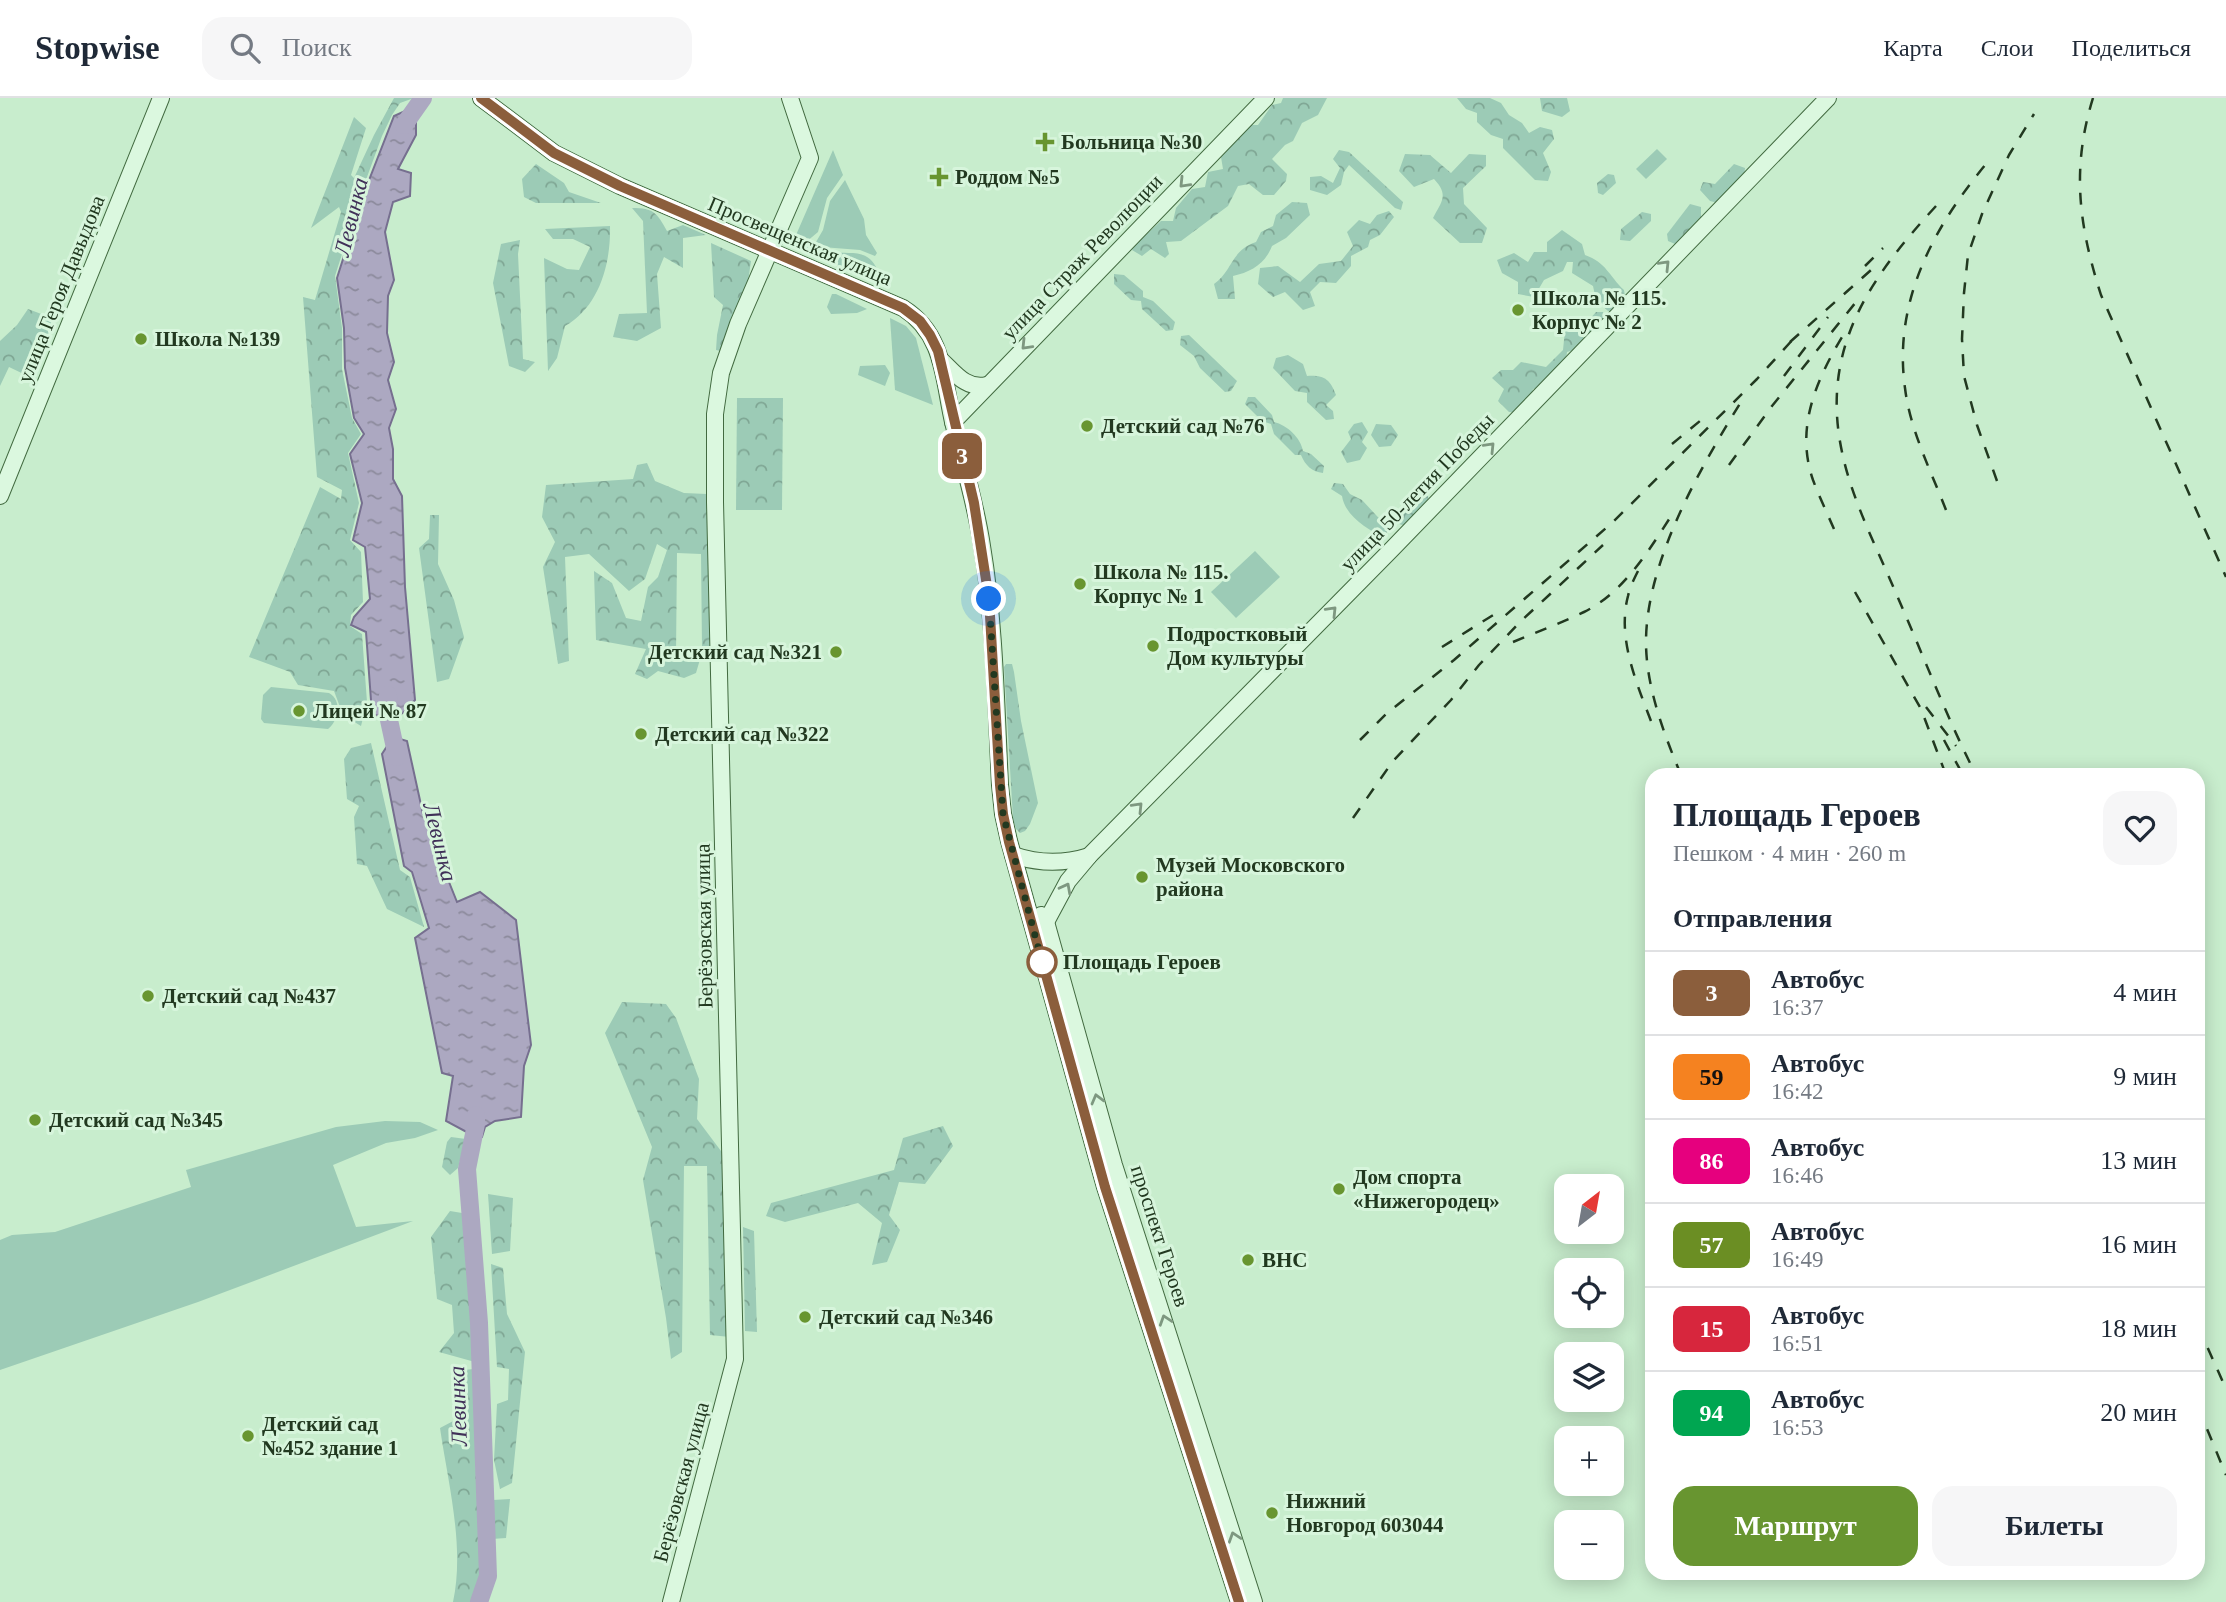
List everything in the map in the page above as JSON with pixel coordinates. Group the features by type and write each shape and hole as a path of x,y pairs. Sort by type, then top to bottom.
{"street":[{"name":"улица Героя Давыдова","path":"0,496 161,98"},
{"name":"Просвещенская улица","path":"481,98 554,153 580,167 903,308 925,327 940,359 982,545 989,599 1003,814 1013,855"},
{"name":"Берёзовская улица","path":"671,1602 735,1359 715,414 718,382 725,358 810,158 790,98"},
{"name":"улица Страж Революции","path":"953,422 1266,98"},
{"name":"улица 50-летия Победы","path":"1046,922 1068,881 1089,856 1383,559 1828,98"},
{"path":"940,359 967,383 976,387 987,386"},
{"path":"1013,855 1030,861 1069,862 1089,856"},
{"name":"проспект Героев","path":"1013,855 1105,1187 1239,1602"},
{"name":"проспект Героев","path":"1023,886 1046,922 1114,1165 1254,1602"}],"green space":[{"path":"394,98 414,98 400,103 382,136 335,276 342,328 342,369 352,418 361,434 348,453 359,503 350,540 361,552 363,602 351,615 350,626 362,634 367,702 361,726 343,715 334,691 298,685 290,672 249,657 320,487 341,499 342,490 317,477 303,297 315,300 341,212 339,207 311,228 354,117 366,128 351,175 354,178"},
{"path":"1283,98 1327,98 1318,115 1302,123 1293,141 1285,145 1272,159 1287,174 1286,181 1274,195 1263,195 1249,184 1238,186 1228,206 1181,241 1166,242 1169,254 1165,258 1151,249 1142,256 1132,250 1161,221 1173,221 1176,208 1192,189 1205,187 1208,172 1223,169 1221,157 1251,125 1258,125 1272,105 1281,103"},
{"path":"1457,98 1490,98 1501,103 1509,115 1522,123 1529,133 1540,127 1552,130 1554,139 1543,153 1551,172 1548,181 1535,180 1503,148 1503,139 1491,135 1477,122 1477,113 1466,109"},
{"path":"1540,98 1567,98 1570,111 1562,117 1542,111"},
{"path":"1657,149 1667,159 1646,179 1636,169"},
{"path":"833,150 843,175 827,198 818,232 800,247 796,242 796,235"},
{"path":"1339,150 1349,152 1403,202 1401,210 1395,208 1349,165 1341,185 1327,195 1310,190 1310,177 1321,176 1333,183 1340,168 1333,159"},
{"path":"1405,154 1430,155 1451,173 1469,154 1486,155 1486,166 1463,188 1464,204 1487,228 1482,243 1460,243 1433,218 1442,198 1441,189 1434,179 1414,187 1399,171"},
{"path":"536,164 564,183 569,192 601,203 536,203 524,197 522,179"},
{"path":"1734,164 1745,168 1744,179 1718,203 1710,201 1700,190 1703,182 1715,184"},
{"path":"1608,174 1614,175 1616,183 1603,195 1598,193 1597,183"},
{"path":"845,180 864,219 866,235 877,253 875,256 860,250 822,247 816,242 823,230 830,201"},
{"path":"1292,202 1307,203 1310,215 1286,238 1272,246 1257,266 1233,276 1235,299 1218,299 1214,284 1225,274 1241,250 1256,242 1261,232 1273,226 1276,215"},
{"path":"1690,204 1701,207 1701,217 1675,244 1668,241 1667,234"},
{"path":"632,208 654,213 667,231 683,225 706,235 683,238 683,268 664,257 657,274 661,328 637,341 613,337 619,314 647,313 643,221"},
{"path":"1389,211 1394,217 1380,235 1370,240 1368,247 1351,256 1351,266 1336,283 1320,282 1310,292 1315,306 1303,310 1285,292 1273,297 1258,284 1260,268 1278,266 1300,282 1319,264 1341,261 1353,246 1347,232 1359,220 1370,224 1377,215"},
{"path":"1642,212 1651,214 1651,221 1630,241 1620,240 1621,229"},
{"path":"610,226 608,255 601,283 587,308 565,326 557,358 548,371 544,258 567,269 579,270 590,247 573,239 553,239 545,229"},
{"path":"1562,230 1582,244 1585,255 1603,265 1624,290 1626,302 1616,310 1608,311 1596,300 1593,286 1572,273 1573,262 1567,262 1563,271 1544,280 1534,297 1518,294 1518,282 1502,273 1497,260 1514,253 1528,262 1534,252 1547,252 1547,242"},
{"path":"520,240 518,254 523,359 535,362 525,372 509,366 493,283 501,244"},
{"path":"711,243 751,261 746,296 724,352 716,350 723,305 714,297"},
{"path":"808,246 829,252 864,255 874,263 878,271 870,279 805,250"},
{"path":"1114,274 1124,275 1143,291 1143,297 1153,301 1175,322 1173,330 1166,331 1142,309 1141,301 1131,300 1114,284"},
{"path":"832,294 867,309 857,313 831,314 827,307"},
{"path":"28,309 52,318 47,340 32,378 9,367 0,386 0,341 17,325"},
{"path":"1596,312 1603,312 1607,321 1597,331 1584,335 1581,348 1567,352 1560,370 1550,381 1533,389 1531,398 1518,413 1509,412 1498,401 1504,389 1492,378 1501,370 1513,370 1521,362 1546,367 1563,350 1565,330 1578,319 1588,321"},
{"path":"890,318 906,326 916,338 933,405 895,390"},
{"path":"1189,335 1237,381 1231,391 1225,392 1200,368 1194,356 1180,345 1181,336"},
{"path":"1288,355 1303,364 1307,376 1322,377 1331,385 1336,395 1326,405 1333,411 1334,419 1326,420 1307,402 1307,393 1295,391 1273,368 1276,358"},
{"path":"885,365 890,373 885,386 858,375 860,366"},
{"path":"1248,397 1255,397 1272,415 1274,422 1293,433 1303,451 1311,454 1324,466 1323,473 1309,467 1301,455 1295,455 1274,434 1271,424 1262,421 1245,404"},
{"path":"737,398 783,398 782,510 736,510"},
{"path":"1362,422 1368,432 1362,442 1367,448 1360,460 1347,463 1341,452 1351,439 1348,432 1354,424"},
{"path":"1376,424 1391,425 1398,435 1391,446 1379,447 1371,435"},
{"path":"647,463 655,481 684,493 707,494 715,654 702,649 701,554 677,553 676,655 701,656 696,673 684,678 658,671 647,679 635,674 646,649 596,640 594,571 612,583 626,618 641,621 648,587 658,577 667,550 657,544 645,579 629,591 589,554 565,557 569,661 558,664 543,567 555,542 542,517 546,485 633,479 637,465"},
{"path":"1334,483 1343,484 1350,494 1362,500 1388,528 1385,538 1352,516 1342,496 1331,489"},
{"path":"1419,493 1428,496 1429,507 1409,527 1399,524 1397,514"},
{"path":"430,515 439,515 438,564 454,600 464,637 449,679 437,682 419,548 429,539"},
{"path":"1255,551 1280,577 1236,618 1211,592"},
{"path":"1006,664 1012,664 1014,672 1038,803 1030,824 1020,833 1013,819 1004,667"},
{"path":"271,687 329,693 336,700 335,721 328,729 264,723 261,719 263,695"},
{"path":"371,743 400,870 410,877 424,927 387,909 367,866 357,864 354,817 359,806 347,799 344,759 351,748"},
{"path":"622,1002 666,1004 676,1018 699,1079 697,1119 724,1155 730,1337 710,1335 707,1166 684,1166 682,1352 671,1359 643,1180 652,1147 605,1033"},
{"path":"385,1121 420,1122 438,1130 415,1138 386,1143 333,1165 356,1227 413,1221 198,1302 0,1370 0,1240 12,1235 55,1232 191,1187 186,1170 336,1127"},
{"path":"943,1126 953,1146 925,1184 899,1182 889,1215 900,1230 887,1262 872,1265 882,1223 858,1203 785,1222 766,1216 771,1203 894,1170 903,1138"},
{"path":"451,1137 466,1139 458,1168 450,1175 442,1167 447,1142"},
{"path":"488,1194 513,1198 510,1251 492,1254"},
{"path":"450,1211 462,1213 475,1362 439,1352 454,1333 452,1305 437,1299 431,1237"},
{"path":"743,1227 754,1231 757,1332 745,1331"},
{"path":"491,1264 503,1268 507,1314 525,1352 512,1483 500,1489 494,1460 497,1404 508,1400 509,1369 497,1367"},
{"path":"475,1369 485,1575 475,1602 453,1602 456,1537 440,1428 457,1419 462,1370"},
{"path":"510,1499 506,1538 492,1539 493,1500"}],"water":[{"path":"416,106 416,135 398,169 411,173 410,196 393,202 385,232 394,280 388,296 387,333 394,362 388,380 396,409 389,428 393,449 393,479 402,496 405,587 415,700 400,715 386,718 372,714 366,632 351,625 354,617 370,599 365,547 353,540 362,503 350,454 364,434 354,418 345,368 344,328 337,278 364,193 394,116"},
{"path":"393,737 407,741 423,814 435,825 435,847 457,902 480,892 516,920 531,1045 524,1066 521,1117 495,1121 485,1127 482,1137 474,1136 446,1121 453,1076 442,1073 415,938 429,928 412,872 404,866 382,754"}],"waterway":[{"name":"Левинка","path":"404,125 423,98"},
{"name":"Левинка","path":"388,695 389,720 397,757"},
{"name":"Левинка","path":"476,1115 467,1169 479,1323 488,1576 479,1602"}],"railway":[{"path":"2093,98 2086,124 2080,173 2083,221 2093,270 2101,295 2226,577"},
{"path":"1997,481 1977,425 1964,376 1964,293 1968,255 1982,214 2009,155 2034,114"},
{"path":"1946,510 1911,419 1905,388 1905,326 1911,296 1934,240 1949,214 1986,164"},
{"path":"1936,206 1890,261 1856,318 1844,348 1838,380 1837,415 1846,470 1858,505 1972,768"},
{"path":"1865,266 1883,248"},
{"path":"1790,342 1879,263"},
{"path":"1729,465 1772,406 1856,302"},
{"path":"1784,376 1828,317"},
{"path":"1360,740 1386,714 1454,660 1613,522 1757,379 1796,336"},
{"path":"1834,529 1813,480 1806,442 1807,424 1817,388 1842,337"},
{"path":"1678,768 1662,727 1649,676 1646,642 1648,611 1665,548 1678,517 1709,456 1741,402"},
{"path":"1672,444 1706,416"},
{"path":"1513,642 1584,612 1612,593 1636,567 1675,510"},
{"path":"1353,818 1393,761 1451,700 1479,665 1520,622 1603,545"},
{"path":"1638,571 1628,596 1625,631 1631,666 1655,732"},
{"path":"1855,592 1921,709 1943,768"},
{"path":"1442,647 1498,612"},
{"path":"1926,707 1956,746"},
{"path":"1944,740 1959,768"},
{"path":"2205,1342 2226,1389"},
{"path":"2205,1424 2226,1475"}],"bus line":[{"name":"3","path":"481,98 554,153 580,167 903,308 914,315 930,335 940,359 982,545 989,599 1001,800 1009,842 1105,1187 1239,1602"}],"place":[{"name":"Больница №30","path":"1045,142"},
{"name":"Роддом №5","path":"939,177"},
{"name":"Школа № 115. Корпус № 2","path":"1518,310"},
{"name":"Школа №139","path":"141,339"},
{"name":"Детский сад №76","path":"1087,426"},
{"name":"Школа № 115. Корпус № 1","path":"1080,584"},
{"name":"Подростковый Дом культуры","path":"1153,646"},
{"name":"Детский сад №321","path":"836,652"},
{"name":"Лицей № 87","path":"299,711"},
{"name":"Детский сад №322","path":"641,734"},
{"name":"Музей Московского района","path":"1142,877"},
{"name":"Площадь Героев","path":"1042,962"},
{"name":"Детский сад №437","path":"148,996"},
{"name":"Детский сад №345","path":"35,1120"},
{"name":"Дом спорта «Нижегородец»","path":"1339,1189"},
{"name":"ВНС","path":"1248,1260"},
{"name":"Детский сад №346","path":"805,1317"},
{"name":"Детский сад №452 здание 1","path":"248,1436"},
{"name":"Нижний Новгород 603044","path":"1272,1513"}],"route":[{"path":"989,599 1003,814 1042,962"}]}
